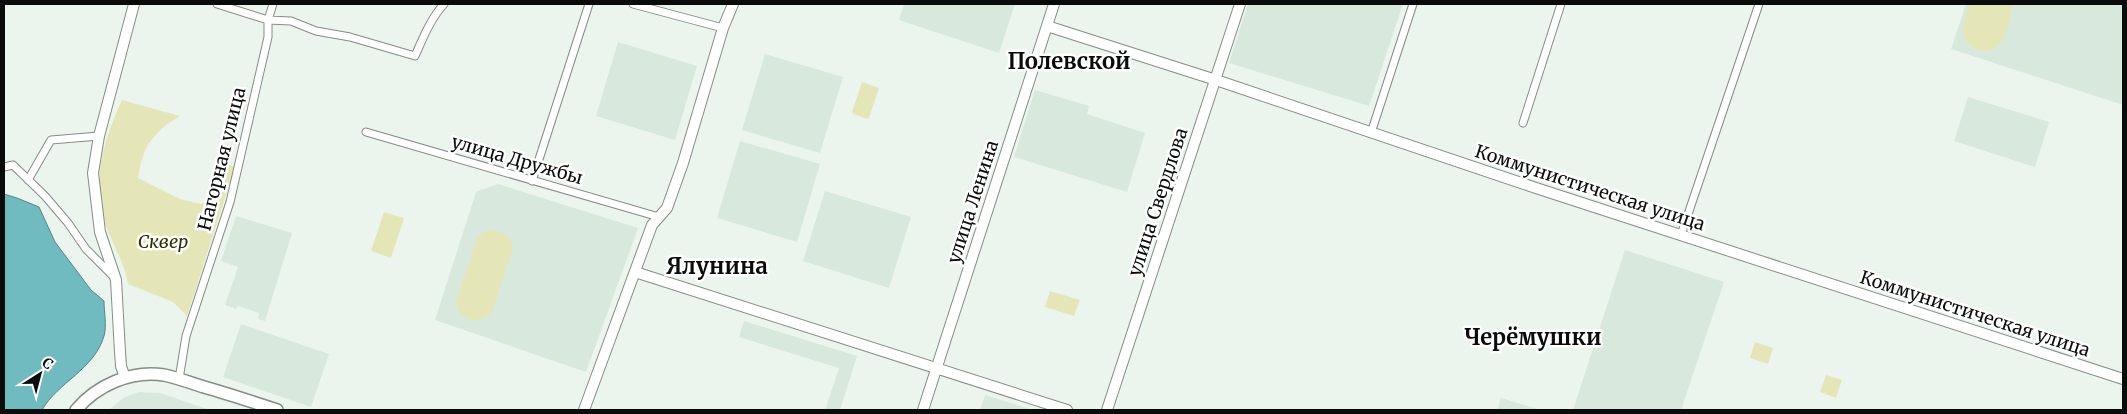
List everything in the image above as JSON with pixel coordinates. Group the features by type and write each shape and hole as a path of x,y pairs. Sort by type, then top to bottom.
{"main road":[{"path":"76,410 100,389 125,378 154,375 179,379 277,410"}],"street":[{"path":"125,378 121,366 116,280 100,232 93,173 99,136 134,4"},
{"path":"217,4 268,20 291,21 316,31 350,37 415,56 438,10 444,4"},
{"name":"Нагорная улица","path":"179,379 186,336 230,202 268,37 268,20 273,4"},
{"path":"532,181 589,4"},
{"path":"633,4 723,28"},
{"path":"584,410 652,225 667,208 683,163 723,28 733,4"},
{"name":"улица Ленина","path":"923,410 1054,4"},
{"name":"улица Свердлова","path":"1107,410 1240,4"},
{"path":"1371,134 1413,4"},
{"path":"1523,123 1561,4"},
{"path":"1681,235 1759,4"},
{"name":"Коммунистическая улица","path":"1047,26 1216,80 1371,134 2123,379"},
{"name":"улица Дружбы","path":"366,132 659,217"},
{"path":"28,180 51,140 99,136"},
{"path":"4,167 14,165 68,223 86,249 116,280"},
{"path":"635,272 1067,410"}],"shaded area":[{"path":"904,4 1015,4 999,53 899,20"},
{"path":"1248,4 1403,4 1369,106 1229,63"},
{"path":"1966,4 2123,4 2123,105 1951,49"},
{"path":"618,42 697,66 675,140 596,116"},
{"path":"765,54 843,77 820,153 742,130"},
{"path":"1035,90 1089,106 1087,114 1145,133 1127,192 1014,157"},
{"path":"1968,97 2049,122 2035,167 1954,141"},
{"path":"740,141 820,164 797,242 717,218"},
{"path":"498,184 638,228 586,372 435,320 476,192"},
{"path":"825,191 911,217 889,288 803,261"},
{"path":"236,216 292,233 265,321 258,319 259,313 238,306 236,309 225,305 238,267 221,261"},
{"path":"1625,250 1724,282 1681,410 1573,410"},
{"path":"744,321 857,356 840,410 825,410 839,368 739,337"},
{"path":"241,324 329,354 311,407 223,377"},
{"path":"139,392 160,393 210,410 109,410 123,398"},
{"path":"985,395 1033,410 980,410"},
{"path":"1501,398 1541,410 1497,410"}],"green space":[{"path":"1970,4 2013,4 2005,36 1995,48 1983,51 1977,49 1971,46 1964,37 1963,27"},
{"path":"862,82 879,88 869,118 867,119 852,112"},
{"name":"Сквер","path":"122,100 180,116 162,128 150,141 143,157 138,178 180,199 201,204 208,200 223,162 235,167 187,316 173,302 128,284 123,266 103,216 99,185 102,156 110,128"},
{"path":"384,212 404,218 391,258 371,251"},
{"path":"489,230 498,231 508,237 513,248 492,311 482,319 471,320 461,314 457,309 456,302 478,236"},
{"path":"1050,291 1080,300 1074,316 1045,307"},
{"path":"1755,342 1773,348 1768,364 1750,358"},
{"path":"1826,375 1842,380 1836,398 1820,392"}],"water":[{"path":"4,194 39,207 55,242 91,290 104,301 105,332 99,348 84,367 57,391 42,410 4,410"}],"district":[{"name":"Полевской","path":"1069,61"},
{"name":"Ялунина","path":"717,266"},
{"name":"Черёмушки","path":"1533,337"}]}
